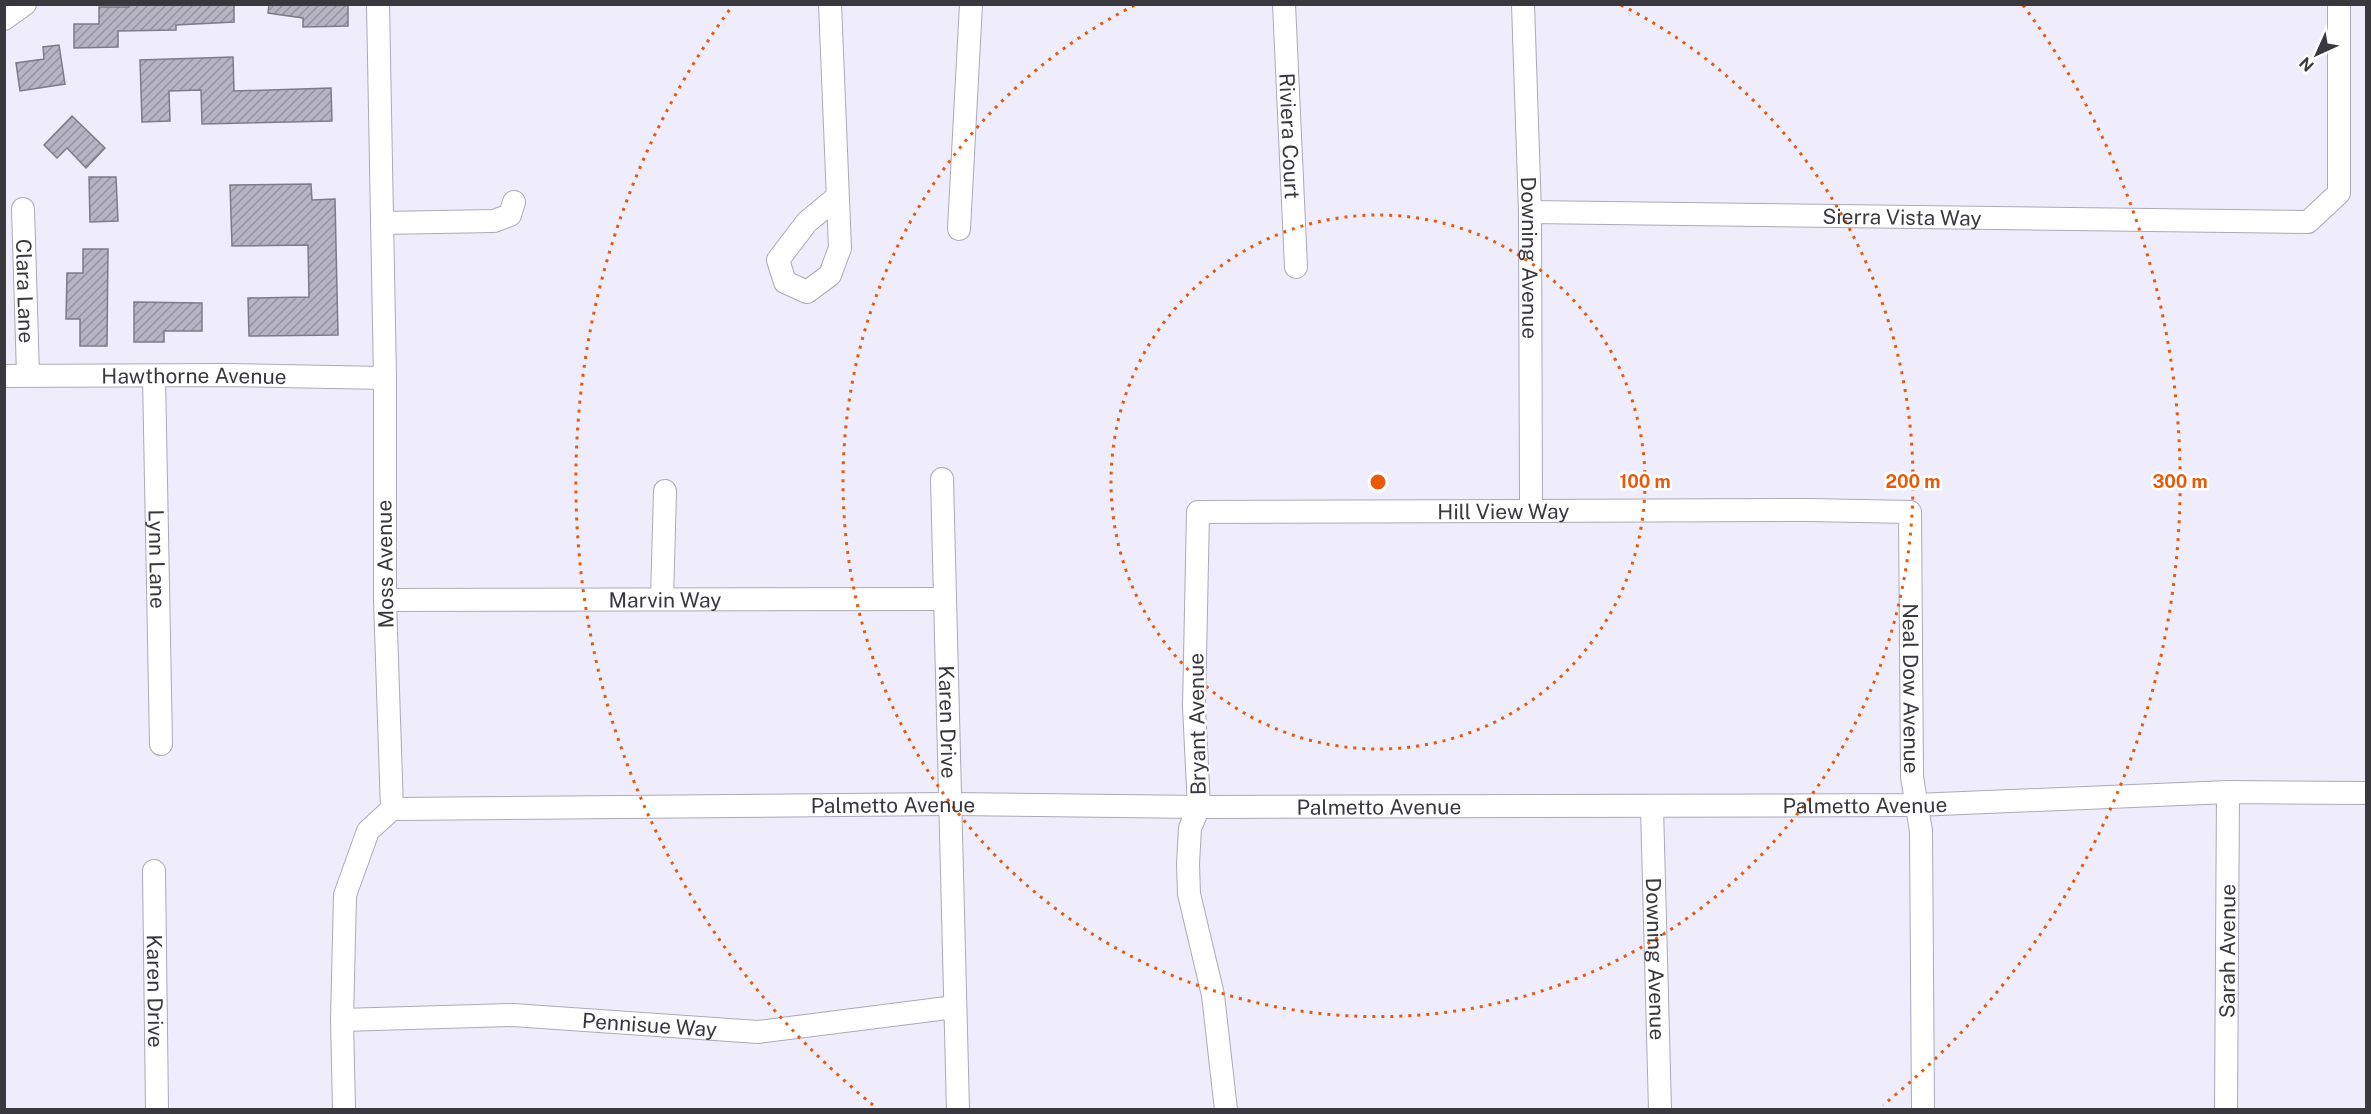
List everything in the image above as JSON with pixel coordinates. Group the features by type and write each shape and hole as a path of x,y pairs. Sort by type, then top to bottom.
{"street":[{"path":"4,19 25,4"},
{"name":"Moss Avenue","path":"378,4 385,378 385,600 392,809"},
{"path":"830,4 837,197"},
{"path":"959,229 971,4"},
{"name":"Riviera Court","path":"1284,4 1296,267"},
{"name":"Downing Avenue","path":"1523,4 1530,212 1531,511"},
{"name":"Sierra Vista Way","path":"1530,212 2308,222 2339,193 2338,4"},
{"path":"382,223 494,221 510,215 514,202"},
{"name":"Clara Lane","path":"23,209 28,375"},
{"name":"Hawthorne Avenue","path":"4,376 385,378"},
{"name":"Lynn Lane","path":"154,376 161,744"},
{"name":"Karen Drive","path":"942,479 958,1110"},
{"path":"662,599 665,491"},
{"name":"Hill View Way","path":"1198,512 1809,510"},
{"name":"Neal Dow Avenue","path":"1809,510 1910,512 1912,777 1921,831 1923,1110"},
{"name":"Bryant Avenue","path":"1198,512 1194,707 1199,807 1190,828 1189,894 1213,995 1226,1110"},
{"name":"Marvin Way","path":"385,600 945,599"},
{"name":"Palmetto Avenue","path":"392,809 949,804 1199,807 1916,805 2228,792 2367,793"},
{"name":"Sarah Avenue","path":"2226,1110 2228,792"},
{"name":"Downing Avenue","path":"1652,807 1660,1110"},
{"path":"344,1110 342,1020 345,895 368,831 392,809"},
{"name":"Karen Drive","path":"154,871 157,1110"},
{"name":"Pennisue Way","path":"342,1020 513,1015 758,1032 955,1007"}],"building":[{"path":"129,4 234,4 234,22 176,25 176,30 118,31 118,47 74,48 74,24 99,24 99,7 129,7"},
{"path":"269,4 348,4 348,26 303,27 303,18 268,13"},
{"path":"59,45 65,84 20,91 16,63 44,59 43,47"},
{"path":"233,57 234,91 331,88 332,121 202,124 201,90 169,91 170,121 142,122 140,60"},
{"path":"72,116 105,148 86,168 67,148 57,158 44,145"},
{"path":"89,177 116,177 118,221 90,222"},
{"path":"311,184 312,200 335,199 338,335 249,336 248,298 309,297 308,245 232,246 230,185"},
{"path":"83,249 108,249 107,346 80,346 80,319 66,319 67,273 83,273"},
{"path":"134,302 202,303 202,331 164,331 164,342 134,342"}]}
